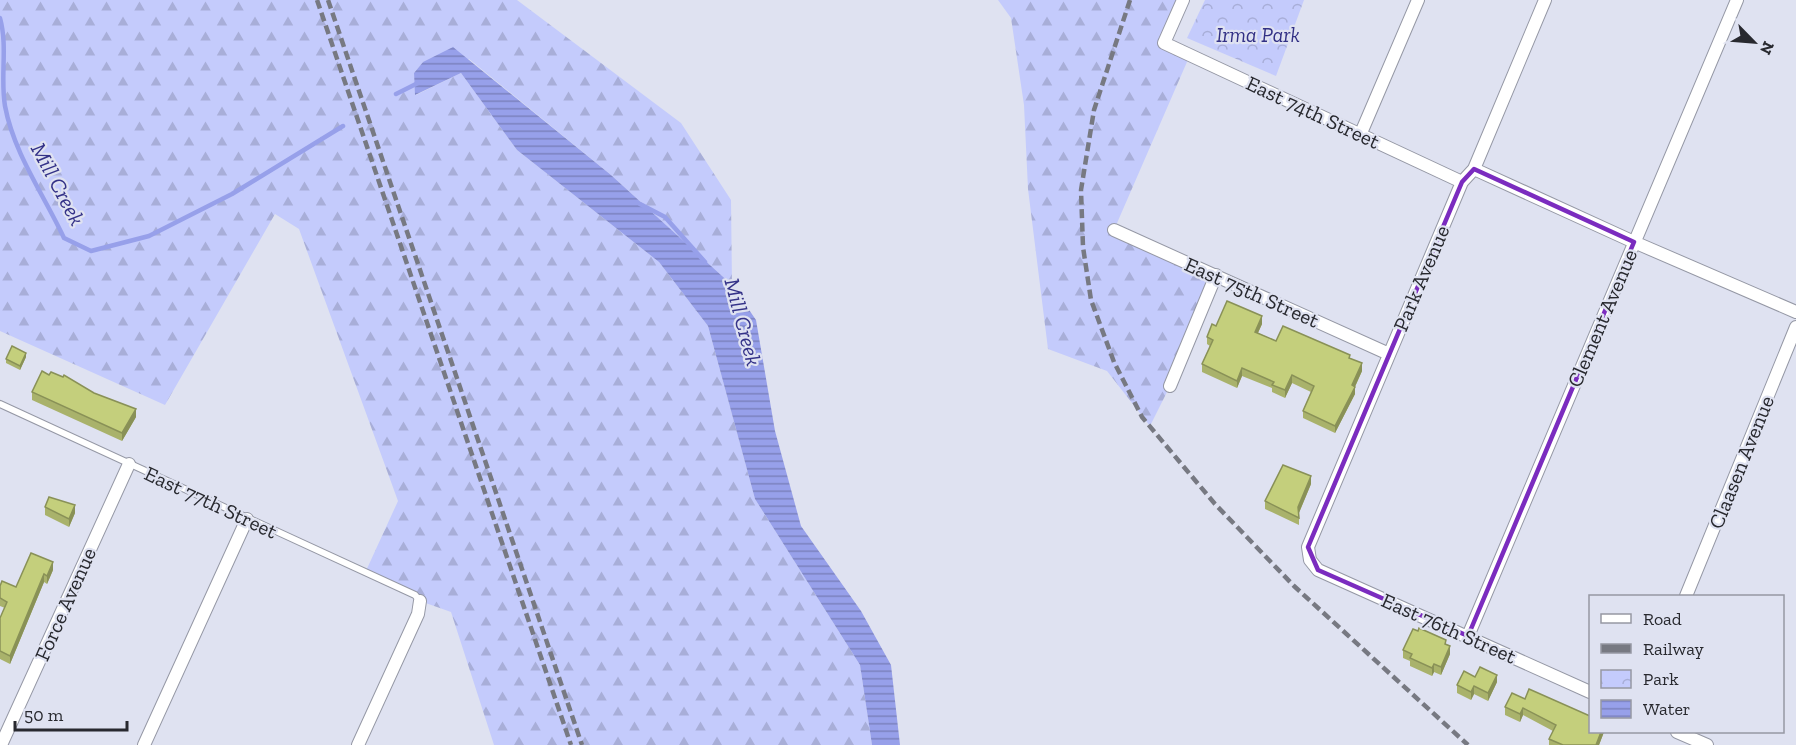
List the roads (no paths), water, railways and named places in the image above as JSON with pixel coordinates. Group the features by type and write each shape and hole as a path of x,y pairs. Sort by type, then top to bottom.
{"street":[{"name":"East 74th Street","path":"1183,0 1164,43 1462,182"},
{"path":"1361,133 1418,0"},
{"name":"Park Avenue","path":"1310,560 1308,547 1462,182 1474,169 1545,0"},
{"name":"Clement Avenue","path":"1468,636 1737,0"},
{"path":"1474,169 1796,312"},
{"name":"East 75th Street","path":"1114,230 1389,354"},
{"path":"1170,386 1216,275"},
{"name":"Claasen Avenue","path":"1687,595 1796,327"},
{"name":"Force Avenue","path":"1,745 129,464"},
{"path":"144,745 247,519"},
{"name":"East 76th Street","path":"1310,560 1318,570 1589,692"},
{"path":"358,745 418,614 420,601"},
{"path":"1679,733 1707,745"}],"lane":[{"name":"East 77th Street","path":"0,404 415,595 420,601"}],"water":[{"path":"453,47 611,175 732,285 756,320 775,431 801,526 861,611 891,665 900,745 872,745 860,665 755,499 708,326 659,262 517,150 461,73 415,95 414,73 423,62"}],"waterway":[{"name":"Mill Creek","path":"0,18 5,106 15,141 64,238 91,251 149,236 232,194 343,126"},
{"name":"Mill Creek","path":"396,94 418,83"},
{"name":"Mill Creek","path":"640,204 665,217 705,262"}],"railway":[{"path":"317,0 571,745"},
{"path":"328,0 582,745"},
{"path":"1130,0 1094,110 1081,190 1083,247 1091,300 1114,362 1142,417 1215,504 1294,586 1468,745"}],"park label":[{"name":"Irma Park","path":"1258,34"}]}
